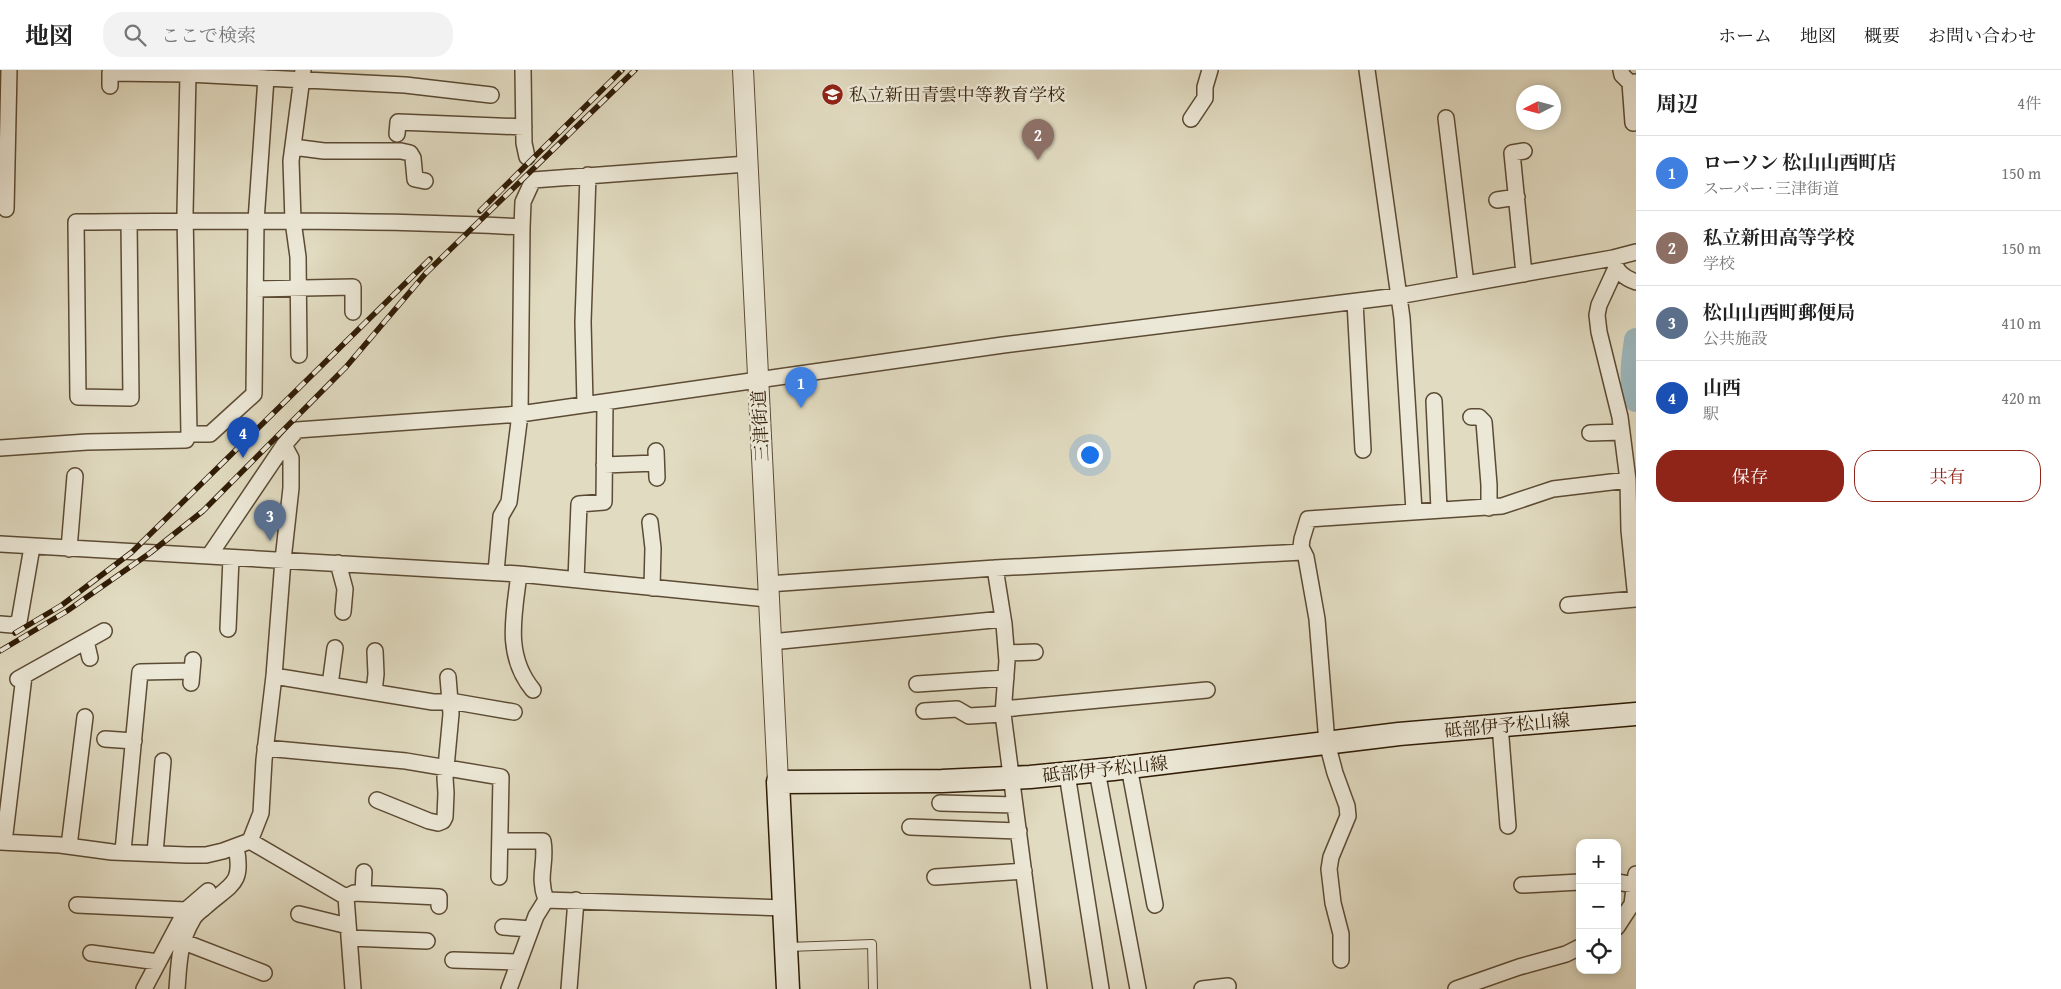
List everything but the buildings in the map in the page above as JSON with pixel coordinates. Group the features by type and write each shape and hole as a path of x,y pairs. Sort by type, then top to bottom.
{"main road":[{"name":"砥部伊予松山線","path":"778,782 942,781 1067,774 1327,743 1500,725 1636,714"},
{"path":"778,782 788,989"}],"street":[{"path":"6,209 9,70"},
{"path":"523,70 524,127 527,157"},
{"name":"三津街道","path":"743,70 778,782"},
{"path":"1192,119 1205,98 1205,87 1210,70"},
{"path":"1367,70 1402,318 1414,511"},
{"path":"1621,70 1622,75 1633,83 1634,123"},
{"path":"110,86 110,73 266,78 302,75 405,78 491,95"},
{"path":"0,448 87,442 186,440 189,434 185,221 188,74"},
{"path":"299,355 298,257 293,221 291,161 302,75"},
{"path":"189,434 210,434 254,394 256,221 266,78"},
{"path":"1446,118 1466,284"},
{"path":"397,134 398,122 471,131 524,127"},
{"path":"293,148 324,151 401,151 410,153 414,158 415,179 426,181"},
{"path":"1524,151 1512,152 1524,274"},
{"path":"496,572 501,516 509,502 520,414 523,202 533,180 747,164"},
{"path":"585,404 583,322 588,176"},
{"path":"1497,200 1516,197"},
{"path":"130,222 131,398 78,397 76,222 293,221 522,227"},
{"path":"209,556 284,445 297,430 520,414 1003,345 1398,296 1524,274 1614,263 1636,252"},
{"path":"1614,263 1622,275 1636,282"},
{"path":"1568,604 1636,599 1628,480 1622,432 1618,408 1598,332 1597,315 1599,305 1614,263"},
{"path":"255,289 353,287 354,312"},
{"path":"1355,302 1363,450"},
{"path":"1434,401 1439,509"},
{"path":"576,580 579,504 604,502 605,402"},
{"path":"1471,418 1479,417 1484,422 1490,485 1489,508"},
{"path":"1590,433 1622,432"},
{"path":"104,631 21,678 2,842 69,846 112,852 206,855 250,841 262,813 265,748 274,676 292,473 291,458 284,445"},
{"path":"604,465 656,464"},
{"path":"69,549 75,476"},
{"path":"1341,960 1340,934 1333,903 1329,869 1331,857 1348,816 1347,806 1327,743 1317,619 1306,557 1302,552 1302,539 1308,519 1439,509 1489,508 1514,503 1553,489 1628,480"},
{"path":"650,522 654,548 652,588"},
{"path":"0,544 496,572 652,588 768,592 995,568 1302,552"},
{"path":"0,624 12,625 19,622 32,547"},
{"path":"228,629 231,558"},
{"path":"338,563 345,589 343,612"},
{"path":"995,568 1007,652 1003,712 1039,989"},
{"path":"519,574 513,628 515,650 519,668 533,690"},
{"path":"771,642 1003,620"},
{"path":"86,641 90,658"},
{"path":"330,685 334,648"},
{"path":"374,692 376,674 375,651"},
{"path":"1007,652 1035,652"},
{"path":"123,851 140,672 192,671"},
{"path":"274,676 433,702 450,702 514,712"},
{"path":"377,800 429,821 438,823 443,821 450,728 448,677"},
{"path":"918,684 1006,678"},
{"path":"924,711 957,708 968,716 1003,712 1110,693 1199,695"},
{"path":"69,846 85,717"},
{"path":"1500,725 1508,826"},
{"path":"104,739 134,741"},
{"path":"265,748 406,761 501,777 499,877"},
{"path":"155,853 163,761"},
{"path":"1129,767 1154,905"},
{"path":"1097,771 1142,988"},
{"path":"1067,774 1101,989"},
{"path":"940,802 1016,805"},
{"path":"910,827 1019,831"},
{"path":"250,841 346,897"},
{"path":"500,841 543,841 545,852 541,880 546,900"},
{"path":"180,988 178,955 193,918 230,886 239,874 240,864 236,847"},
{"path":"934,875 974,868 1024,871"},
{"path":"364,872 364,893"},
{"path":"1621,882 1635,880 1632,904 1621,921"},
{"path":"1522,884 1576,882"},
{"path":"144,989 186,910 208,891"},
{"path":"346,897 354,893 439,897 439,906"},
{"path":"346,897 353,989"},
{"path":"509,989 530,929 540,906 546,900 785,908"},
{"path":"569,989 576,900"},
{"path":"77,905 186,910"},
{"path":"300,914 349,932 426,941"},
{"path":"503,927 530,929"},
{"path":"184,942 264,973"},
{"path":"1456,989 1479,985 1519,967 1566,954 1576,949"},
{"path":"91,953 158,962"},
{"path":"453,960 518,962"},
{"path":"1202,989 1228,986"}],"lane":[{"path":"786,947 872,944 873,989"}],"waterway":[{"path":"1636,340 1633,363 1636,400"}],"railway":[{"path":"480,211 622,70"},
{"path":"0,651 67,611 150,553 203,511 346,367 426,273 635,70"},
{"path":"15,633 62,605 132,552 430,259"}],"place":[{"name":"私立新田青雲中等教育学校","path":"833,94"},
{"name":"私立新田高等学校","path":"1038,160"},
{"name":"ローソン 松山山西町店","path":"801,408"},
{"name":"山西","path":"243,458"},
{"name":"松山山西町郵便局","path":"270,541"}]}
